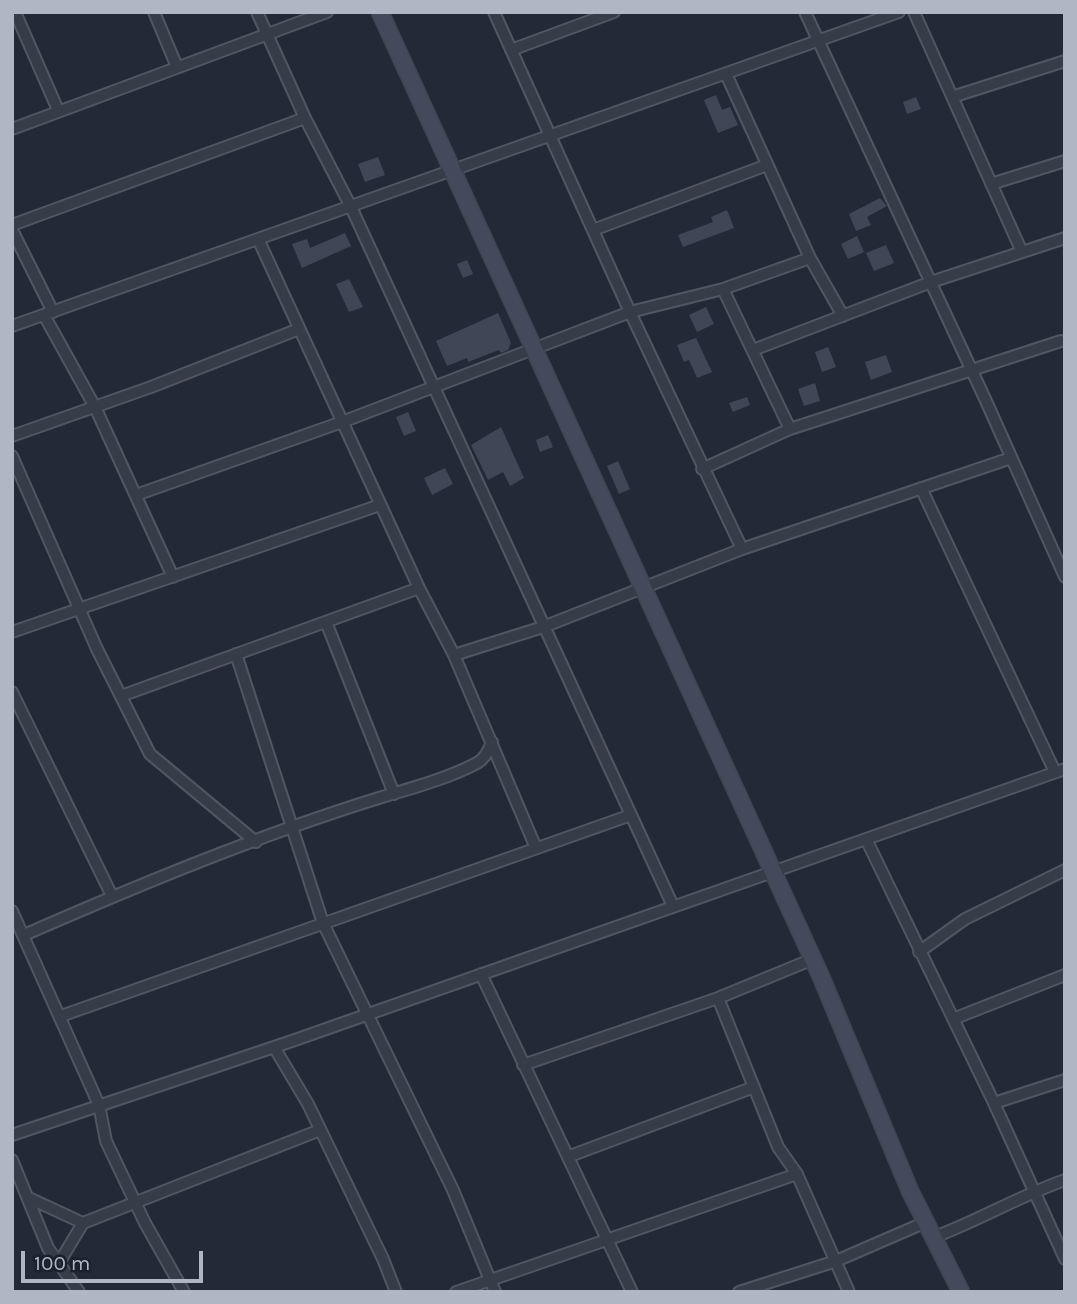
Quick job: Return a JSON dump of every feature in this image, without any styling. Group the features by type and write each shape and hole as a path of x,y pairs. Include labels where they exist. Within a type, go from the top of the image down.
{"street":[{"path":"15,12 58,110"},
{"path":"154,12 177,66"},
{"path":"257,12 305,118 351,207 673,906"},
{"path":"12,129 327,12"},
{"path":"380,12 813,960 932,1238 961,1292"},
{"path":"494,12 629,312 742,549"},
{"path":"511,50 614,12"},
{"path":"805,12 1065,578"},
{"path":"12,327 899,12"},
{"path":"914,12 1022,252"},
{"path":"952,97 1065,61"},
{"path":"726,74 810,258 843,316"},
{"path":"12,225 305,118"},
{"path":"991,184 1065,161"},
{"path":"593,230 767,165"},
{"path":"12,230 48,314 95,407 173,577"},
{"path":"753,350 931,282 1065,238"},
{"path":"259,241 380,505 454,656 536,848"},
{"path":"136,495 342,422 629,312 723,289 810,258"},
{"path":"723,289 790,429"},
{"path":"12,436 299,329"},
{"path":"702,469 790,429 971,370 1063,344"},
{"path":"12,456 79,608 155,761 256,842"},
{"path":"454,656 543,627 742,549 1011,458"},
{"path":"12,1135 274,1047 1060,771 921,488"},
{"path":"12,632 380,505"},
{"path":"121,696 419,588"},
{"path":"326,622 394,793"},
{"path":"236,654 323,923 453,1190 495,1292"},
{"path":"12,692 113,896"},
{"path":"24,935 113,896 256,842 290,825 394,793 480,762 492,742"},
{"path":"61,1016 631,815"},
{"path":"866,839 995,1103 1065,1259"},
{"path":"919,952 965,919 1065,870"},
{"path":"12,911 99,1105 106,1141 136,1205 184,1292"},
{"path":"523,1065 718,998 813,960"},
{"path":"481,974 523,1065 570,1156 632,1292"},
{"path":"953,1019 1065,975"},
{"path":"718,998 778,1147 797,1174 849,1292"},
{"path":"274,1047 320,1130 383,1259 396,1292"},
{"path":"995,1103 1065,1080"},
{"path":"570,1156 754,1087"},
{"path":"59,1263 83,1223 136,1205 320,1130"},
{"path":"12,1160 40,1232 79,1292"},
{"path":"456,1292 797,1174"},
{"path":"932,1238 971,1224 1034,1190 1065,1180"},
{"path":"29,1198 83,1223"},
{"path":"739,1292 836,1261 926,1222"}],"building":[{"path":"716,95 722,110 730,107 738,125 718,133 704,100"},
{"path":"916,97 921,109 907,114 903,102"},
{"path":"378,157 385,175 365,182 358,164"},
{"path":"880,198 887,206 867,217 871,225 856,231 849,214"},
{"path":"727,210 734,228 683,247 678,235 713,222 711,217"},
{"path":"345,233 351,246 302,268 292,244 307,239 310,248"},
{"path":"857,236 864,252 848,259 841,244"},
{"path":"886,245 894,263 874,271 866,253"},
{"path":"467,260 473,274 463,278 457,264"},
{"path":"349,279 363,307 349,312 336,284"},
{"path":"706,307 714,324 697,332 689,315"},
{"path":"498,313 511,343 508,350 501,353 499,350 468,362 467,358 447,366 436,341"},
{"path":"696,338 712,372 697,378 689,360 684,362 677,345"},
{"path":"828,347 836,367 822,372 815,352"},
{"path":"886,355 892,372 871,380 865,362"},
{"path":"815,383 820,401 804,406 798,389"},
{"path":"747,397 750,405 733,412 729,403"},
{"path":"408,412 416,431 404,436 396,417"},
{"path":"501,427 524,478 510,486 503,472 488,480 471,445"},
{"path":"548,435 553,447 540,452 536,440"},
{"path":"618,461 630,489 619,494 607,466"},
{"path":"445,468 453,484 432,495 424,478"}]}
